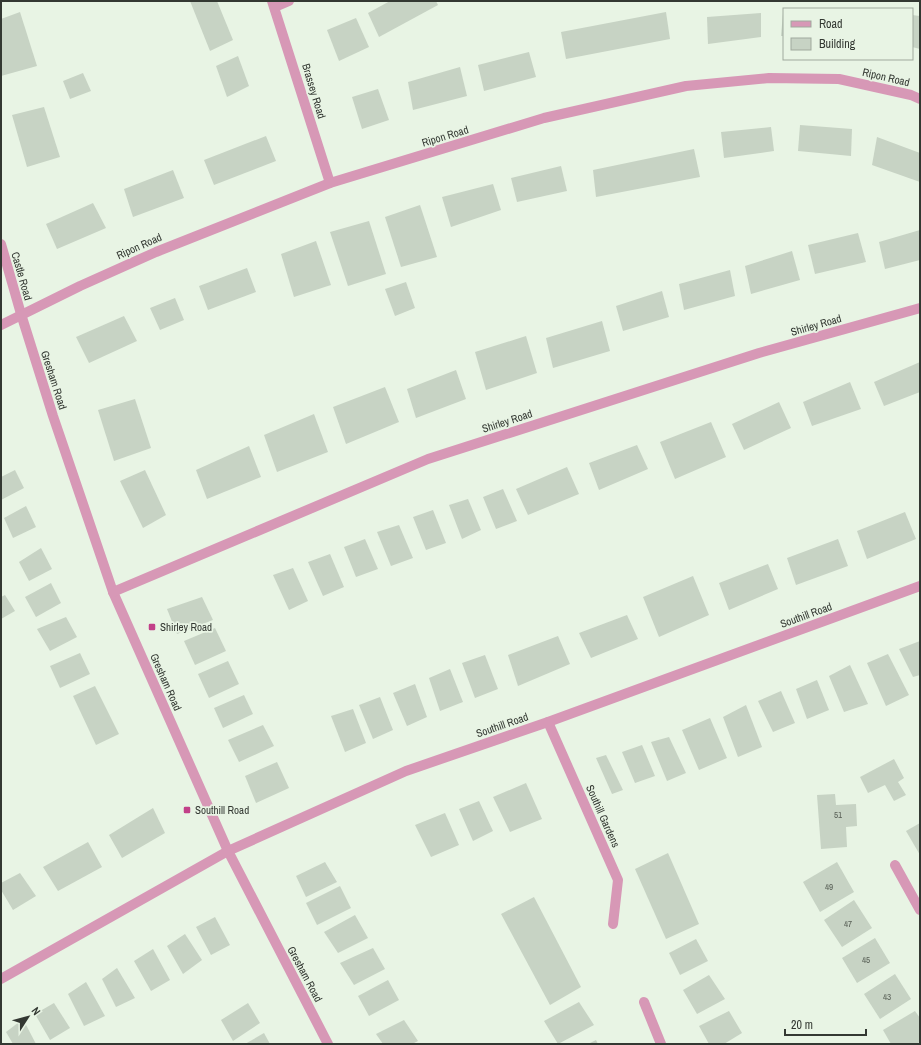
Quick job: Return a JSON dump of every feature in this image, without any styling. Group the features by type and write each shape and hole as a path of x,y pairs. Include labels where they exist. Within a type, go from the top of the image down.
{"street":[{"name":"Brassey Road","path":"289,1 273,4 330,183"},
{"name":"Ripon Road","path":"1,325 21,314 156,252 330,183 544,118 686,86 769,78 839,79 911,95 920,99"},
{"name":"Castle Road","path":"1,244 21,314"},
{"name":"Shirley Road","path":"113,592 428,459 759,353 920,308"},
{"name":"Gresham Road","path":"21,314 53,416 113,592 228,852 328,1044"},
{"name":"Southill Road","path":"1,979 228,852 406,771 548,722 920,586"},
{"name":"Southill Gardens","path":"548,722 618,880 613,924"},
{"path":"895,865 920,910"},
{"path":"644,1002 661,1044"}],"building":[{"path":"190,1 217,1 233,40 210,51"},
{"path":"390,1 436,1 438,5 379,37 368,13"},
{"path":"20,12 37,66 1,76 1,19"},
{"path":"666,12 670,39 566,59 561,32"},
{"path":"761,13 761,37 708,44 707,17"},
{"path":"783,13 783,36 781,36"},
{"path":"913,15 920,16 920,49 913,47"},
{"path":"356,18 369,47 339,61 327,30"},
{"path":"529,52 536,77 484,91 478,65"},
{"path":"238,56 249,86 227,97 216,66"},
{"path":"460,67 467,96 413,110 408,82"},
{"path":"83,73 91,91 70,99 63,81"},
{"path":"378,89 389,120 362,129 352,97"},
{"path":"44,107 60,157 27,167 12,115"},
{"path":"800,125 852,129 851,156 798,151"},
{"path":"771,127 774,151 724,158 721,132"},
{"path":"266,136 276,161 214,185 204,160"},
{"path":"877,137 920,153 920,182 872,165"},
{"path":"694,149 700,177 596,197 593,170"},
{"path":"561,166 567,191 517,202 511,178"},
{"path":"173,170 184,198 133,217 124,189"},
{"path":"493,184 501,210 451,227 442,197"},
{"path":"93,203 106,228 57,249 46,224"},
{"path":"420,205 437,257 401,267 385,217"},
{"path":"369,221 386,274 348,286 330,232"},
{"path":"920,230 920,260 885,269 879,242"},
{"path":"858,233 866,262 815,274 808,245"},
{"path":"316,241 331,285 294,297 281,254"},
{"path":"792,251 800,280 751,294 745,266"},
{"path":"247,268 256,292 208,310 199,286"},
{"path":"730,270 735,296 684,310 679,284"},
{"path":"406,282 415,308 395,316 385,289"},
{"path":"662,291 669,317 623,331 616,306"},
{"path":"175,298 184,320 160,330 150,308"},
{"path":"124,316 137,341 89,363 76,337"},
{"path":"602,321 610,351 553,368 546,338"},
{"path":"526,336 537,373 486,390 475,352"},
{"path":"920,362 920,392 884,406 874,382"},
{"path":"456,370 466,399 416,418 407,389"},
{"path":"850,382 861,409 812,426 803,402"},
{"path":"385,387 399,422 346,444 333,407"},
{"path":"135,399 151,448 114,461 98,410"},
{"path":"779,402 791,428 744,450 732,424"},
{"path":"314,414 328,452 277,472 264,435"},
{"path":"711,422 726,457 675,479 660,442"},
{"path":"637,445 648,469 599,490 589,463"},
{"path":"249,446 261,477 207,499 196,470"},
{"path":"567,467 579,494 528,515 516,489"},
{"path":"15,470 24,488 1,500 1,477"},
{"path":"145,470 166,515 143,528 120,481"},
{"path":"503,489 517,521 496,529 483,497"},
{"path":"468,499 481,530 462,539 449,505"},
{"path":"26,506 36,527 13,538 4,518"},
{"path":"433,510 446,543 426,550 413,517"},
{"path":"905,512 916,539 867,559 857,531"},
{"path":"399,525 413,558 391,566 377,532"},
{"path":"365,539 378,569 356,577 344,547"},
{"path":"838,539 848,566 796,585 787,558"},
{"path":"41,548 52,569 29,581 19,562"},
{"path":"330,554 344,587 323,596 308,562"},
{"path":"768,564 778,589 729,610 719,583"},
{"path":"293,568 308,601 289,610 273,575"},
{"path":"693,576 709,615 659,637 643,597"},
{"path":"51,583 61,603 36,617 25,597"},
{"path":"5,595 15,611 1,619 1,597"},
{"path":"202,597 213,620 177,634 167,609"},
{"path":"627,615 638,639 591,658 579,633"},
{"path":"66,617 77,637 50,651 37,629"},
{"path":"215,628 226,651 195,665 184,641"},
{"path":"558,636 570,664 518,686 508,655"},
{"path":"920,641 920,675 913,677 899,649"},
{"path":"80,653 90,674 60,688 50,666"},
{"path":"888,654 909,695 886,706 867,663"},
{"path":"485,655 498,689 475,698 462,663"},
{"path":"228,661 239,684 209,698 198,674"},
{"path":"850,665 868,704 844,712 829,676"},
{"path":"450,669 463,702 440,711 429,678"},
{"path":"817,680 829,710 807,719 796,689"},
{"path":"415,684 427,717 407,726 393,693"},
{"path":"95,686 119,734 96,745 73,696"},
{"path":"781,691 795,723 773,732 758,701"},
{"path":"244,695 253,714 223,728 214,708"},
{"path":"380,697 393,730 373,739 359,705"},
{"path":"746,705 762,747 738,757 723,717"},
{"path":"353,709 366,743 345,752 331,716"},
{"path":"710,718 727,758 699,770 682,730"},
{"path":"263,725 274,746 239,762 228,740"},
{"path":"669,737 686,773 667,781 651,742"},
{"path":"642,745 655,776 635,783 622,752"},
{"path":"606,755 623,790 612,794 596,758"},
{"path":"894,759 904,778 898,782 906,795 894,801 885,785 868,793 860,777"},
{"path":"277,762 289,788 256,803 245,776"},
{"path":"526,783 542,819 510,832 493,797"},
{"path":"835,794 836,805 856,804 857,826 846,827 847,847 821,849 817,795"},
{"path":"479,801 493,831 473,841 459,809"},
{"path":"153,808 165,833 122,858 109,835"},
{"path":"445,813 459,845 431,857 415,825"},
{"path":"920,823 920,855 906,831"},
{"path":"88,842 102,867 58,891 43,867"},
{"path":"668,853 699,924 666,939 635,869"},
{"path":"325,862 337,882 306,897 296,876"},
{"path":"837,862 854,892 820,912 803,882"},
{"path":"20,873 36,896 13,910 1,890 1,883"},
{"path":"340,886 351,908 317,925 306,903"},
{"path":"534,897 581,987 550,1005 501,914"},
{"path":"854,900 872,928 842,947 824,920"},
{"path":"355,915 368,938 338,953 324,932"},
{"path":"215,917 230,945 211,955 196,927"},
{"path":"185,934 202,960 183,974 167,946"},
{"path":"875,938 890,963 857,983 842,958"},
{"path":"696,939 708,961 680,975 669,953"},
{"path":"373,948 385,969 354,985 340,963"},
{"path":"153,949 170,980 151,991 134,961"},
{"path":"117,968 135,998 116,1007 102,979"},
{"path":"895,974 911,999 880,1019 864,994"},
{"path":"709,975 725,999 697,1014 683,990"},
{"path":"388,980 399,1000 369,1016 358,996"},
{"path":"86,982 105,1016 84,1026 68,994"},
{"path":"579,1002 594,1025 558,1044 544,1021"},
{"path":"54,1003 70,1028 50,1040 35,1014"},
{"path":"248,1003 260,1023 233,1041 221,1020"},
{"path":"729,1011 742,1033 724,1044 709,1044 699,1026"},
{"path":"915,1011 920,1018 920,1042 916,1044 891,1044 883,1030"},
{"path":"23,1019 36,1044 13,1044 6,1032"},
{"path":"404,1020 418,1041 412,1044 383,1044 376,1034"},
{"path":"264,1033 270,1044 245,1044"},
{"path":"596,1040 598,1044 588,1044"}],"place":[{"name":"Shirley Road","path":"152,627"},
{"name":"Southill Road","path":"187,810"}]}
